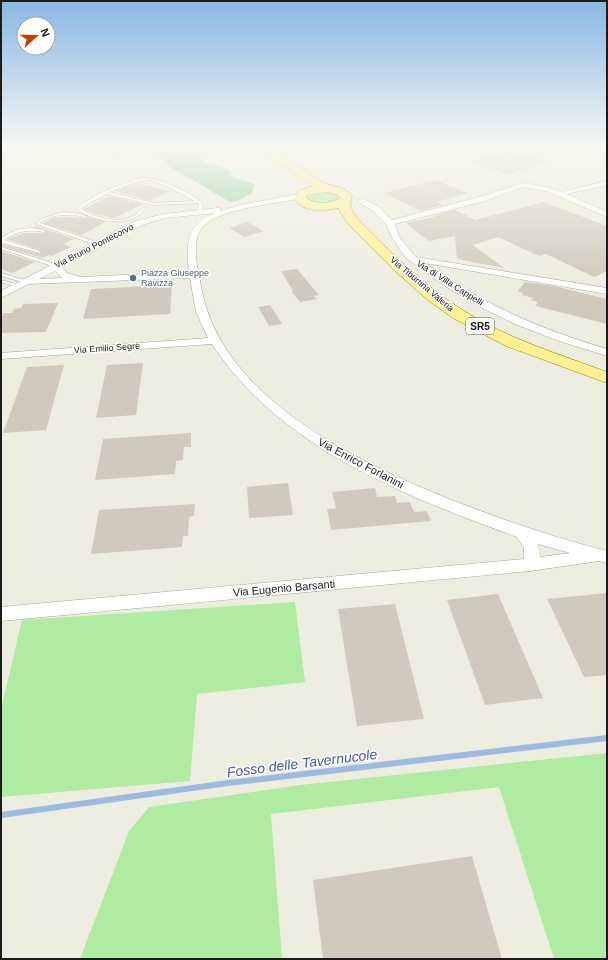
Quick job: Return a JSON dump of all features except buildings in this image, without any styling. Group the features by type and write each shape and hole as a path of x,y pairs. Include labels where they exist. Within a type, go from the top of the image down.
{"main road":[{"path":"309,193 303,194 302,201 311,205 325,206 336,205 345,199 341,193"},
{"name":"Via Tiburtina Valeria","path":"345,199 344,208 347,214 373,241 436,298 466,319 526,347 607,378"},
{"name":"Via Tiburtina Valeria","path":"325,206 352,228 373,241"}],"street":[{"path":"390,223 482,199 499,193"},
{"path":"556,193 607,215"},
{"path":"559,194 565,193"},
{"name":"Via Bruno Pontecorvo","path":"240,208 303,194"},
{"path":"345,199 361,201 376,209 390,223 396,238 411,258"},
{"name":"Via Bruno Pontecorvo","path":"1,295 129,228 153,218 288,203 311,205"},
{"name":"Via Enrico Forlanini","path":"240,208 212,216 204,220 198,226 192,253 194,274 200,311 214,341 227,359 258,393 288,418 324,444 367,468 418,492 522,532 604,556"},
{"name":"Via di Villa Cappelli","path":"411,258 607,291"},
{"name":"Via di Villa Cappelli","path":"411,258 448,284 502,314 542,331 607,353"},
{"path":"57,266 58,270 62,274 70,278 81,280"},
{"path":"23,283 194,274"},
{"name":"Via Emilio Segrè","path":"1,356 214,341"},
{"path":"522,532 532,549 532,560 530,565"},
{"name":"Via Eugenio Barsanti","path":"1,614 530,565 604,556"}],"lane":[{"path":"144,208 143,211 128,219 119,221 79,209 81,206 108,193 153,204 200,202"},
{"path":"181,193 200,202"},
{"path":"200,202 200,212"},
{"path":"96,245 40,226 38,223 56,214 67,212 129,228"},
{"path":"38,252 4,242 2,240 17,232 35,229 96,245"},
{"path":"1,248 57,266"},
{"path":"1,274 23,283"},
{"path":"1,282 23,283"}],"green space":[{"path":"214,193 252,193 237,201 230,202"},
{"path":"336,193 340,199 327,203 318,203 310,201 306,198 308,194"},
{"path":"295,602 305,682 197,694 190,781 1,797 1,709 22,620"},
{"path":"607,753 607,959 554,959 499,787 271,814 282,959 80,959 129,831 149,807 300,785"}],"waterway":[{"name":"Fosso delle Tavernucole","path":"1,815 228,783 607,738"}],"place":[{"name":"Piazza Giuseppe Ravizza","path":"133,278"}]}
